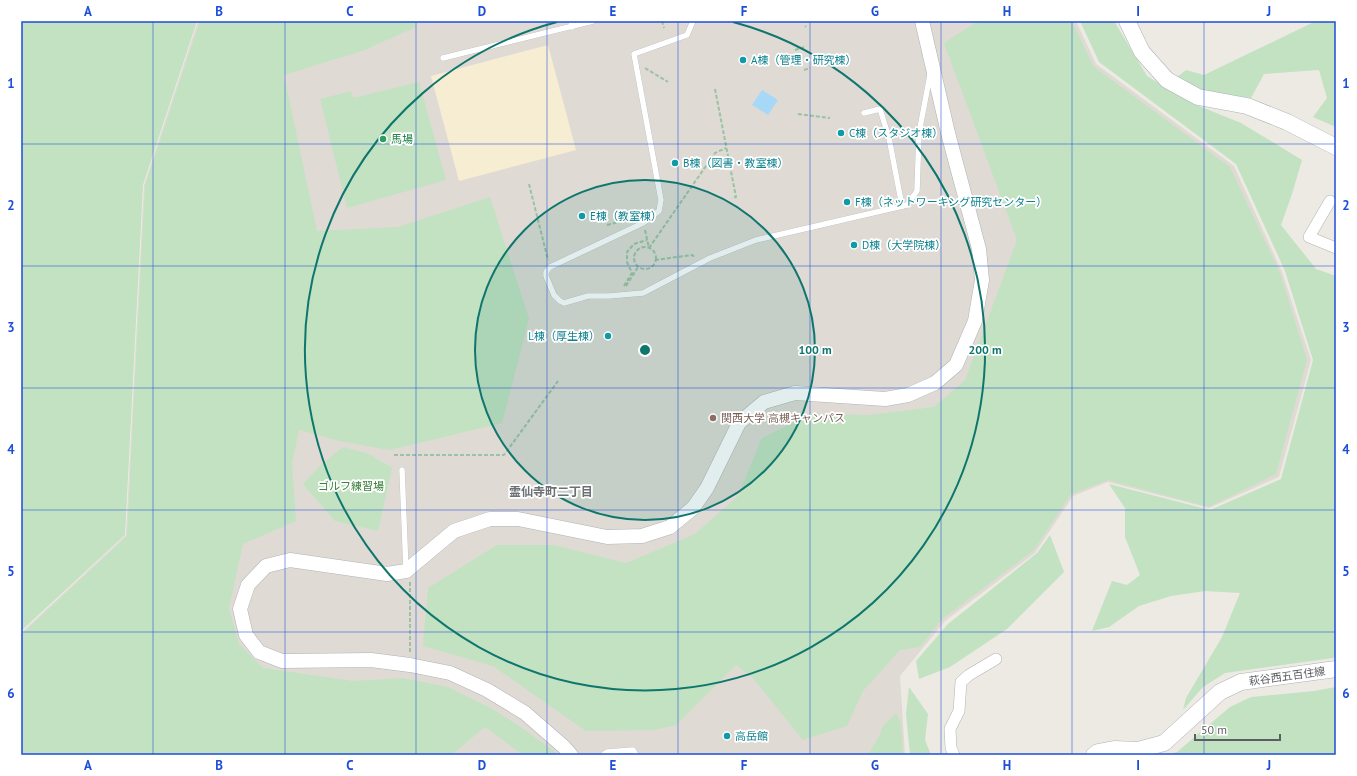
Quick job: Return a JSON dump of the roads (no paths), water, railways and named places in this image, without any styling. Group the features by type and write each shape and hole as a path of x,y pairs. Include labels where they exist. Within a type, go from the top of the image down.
{"main road":[{"path":"1127,21 1142,52 1166,80 1198,97 1246,106 1287,122 1336,147"},
{"name":"萩谷西五百住線","path":"1094,755 1098,752 1114,749 1138,750 1164,742 1220,692 1241,682 1336,669"}],"street":[{"path":"571,755 564,746 525,713 487,690 450,673 410,665 371,660 282,661 258,652 246,635 240,609 248,585 266,566 290,560 387,574 408,575 454,531 490,519 518,519 607,537 642,536 670,528 693,508 707,488 739,423 764,402 795,394 885,399 908,395 935,383 956,365 975,321 982,280 979,249 948,133 922,21"},
{"path":"1330,201 1309,237 1336,248"},
{"path":"954,755 951,748 950,729 959,711 961,682 969,675 996,659"}],"lane":[{"path":"443,58 572,24 593,21"},
{"path":"693,21 686,35 634,54 661,200 659,211 643,223 550,267 546,272 546,276 554,295 564,303 588,296 617,296 643,293 703,261 756,240 907,205 917,191 919,133 932,64"},
{"path":"864,113 880,109 888,138 902,206"},
{"path":"402,470 408,575"},
{"path":"604,755 607,752 633,750 636,755"}],"water":[{"path":"762,90 778,100 768,115 752,105"}],"place":[{"name":"A棟（管理・研究棟）","path":"743,60"},
{"name":"C棟（スタジオ棟）","path":"841,133"},
{"name":"馬場","path":"383,139"},
{"name":"B棟（図書・教室棟）","path":"675,163"},
{"name":"F棟（ネットワーキング研究センター）","path":"847,202"},
{"name":"E棟（教室棟）","path":"582,216"},
{"name":"D棟（大学院棟）","path":"854,245"},
{"name":"L棟（厚生棟）","path":"608,336"},
{"name":"関西大学 高槻キャンパス","path":"713,418"},
{"name":"高岳館","path":"727,736"}],"district":[{"name":"霊仙寺町二丁目","path":"551,492"}],"park label":[{"name":"ゴルフ練習場","path":"351,486"}]}
